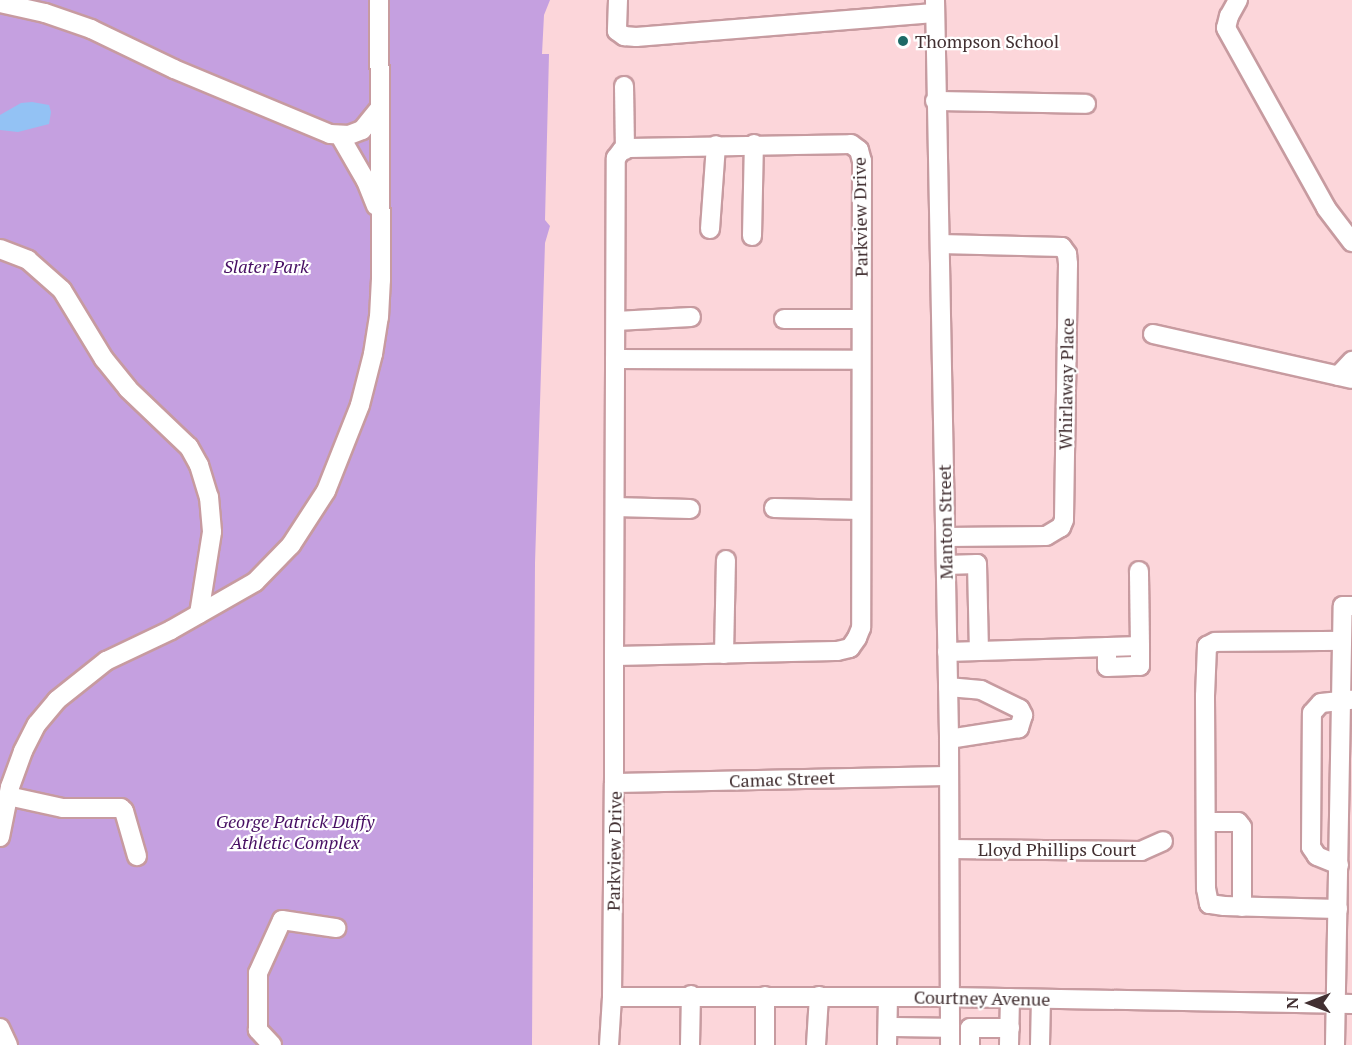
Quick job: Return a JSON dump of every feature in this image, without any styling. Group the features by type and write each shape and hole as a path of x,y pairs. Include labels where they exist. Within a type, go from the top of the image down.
{"street":[{"path":"0,837 8,796 22,751 36,724 57,700 106,661 199,615 255,582 303,529 333,475 360,405 373,354 381,280 379,0"},
{"path":"618,0 617,31 624,36 636,37 934,6"},
{"path":"1238,0 1229,16 1226,28 1326,208 1352,242"},
{"path":"0,3 45,13 91,29 174,69 320,131 340,136 362,130 380,108"},
{"name":"Manton Street","path":"934,6 946,537 950,1036"},
{"path":"624,86 625,150"},
{"path":"935,101 1086,104"},
{"path":"340,136 366,181 379,211"},
{"path":"752,236 754,144"},
{"name":"Parkview Drive","path":"609,1045 612,997 614,783 614,656 615,507 615,359 616,321 616,158 625,150 716,145 850,144 859,150 862,161 861,628 850,648 837,651 614,656"},
{"path":"711,229 716,145"},
{"name":"Whirlaway Place","path":"939,244 1062,247 1067,254 1068,264 1064,520 1061,527 1046,536 946,537"},
{"path":"0,249 28,261 62,290 104,359 128,389 189,447 199,465 209,497 212,532 199,615"},
{"path":"616,321 691,316"},
{"path":"784,319 861,319"},
{"path":"1153,334 1345,377 1352,361"},
{"path":"615,359 861,360"},
{"path":"615,507 690,510"},
{"path":"774,508 861,510"},
{"path":"724,654 726,560"},
{"path":"946,565 977,564 978,651"},
{"path":"947,652 1140,646 1139,571"},
{"path":"1335,1045 1344,1004 1343,913 1339,865 1346,842 1347,700 1341,641 1343,606 1352,606"},
{"path":"1341,641 1215,642 1207,646 1206,889 1209,904 1343,913"},
{"path":"948,687 981,690 1020,709 1023,715 1019,728 1010,731 949,739"},
{"path":"1339,865 1317,856 1311,847 1312,713 1321,703 1347,700"},
{"name":"Camac Street","path":"614,783 949,776"},
{"path":"8,796 63,808 121,808 124,810 137,856"},
{"path":"1206,822 1238,822 1242,827 1242,907"},
{"name":"Lloyd Phillips Court","path":"950,849 1141,851 1163,841"},
{"path":"272,1045 258,1030 258,973 282,920 336,928"},
{"path":"690,1045 691,995"},
{"name":"Courtney Avenue","path":"612,997 691,995 950,997 1344,1004"},
{"path":"765,996 765,1045"},
{"path":"816,1045 819,996"},
{"path":"888,997 888,1036 950,1036"},
{"path":"970,1045 970,1028 1009,1037 1010,998"},
{"path":"1040,1045 1041,999"},
{"path":"0,1028 8,1045"}],"green space":[{"name":"Slater Park","path":"0,0 550,0 544,15 542,54 549,54 545,220 550,226 545,243 535,563 532,1045 0,1045"}],"water":[{"path":"21,103 49,105 51,112 49,124 18,132 0,130 0,115"}],"place":[{"name":"Thompson School","path":"903,41"}],"park label":[{"name":"George Patrick Duffy Athletic Complex","path":"295,832"}]}
